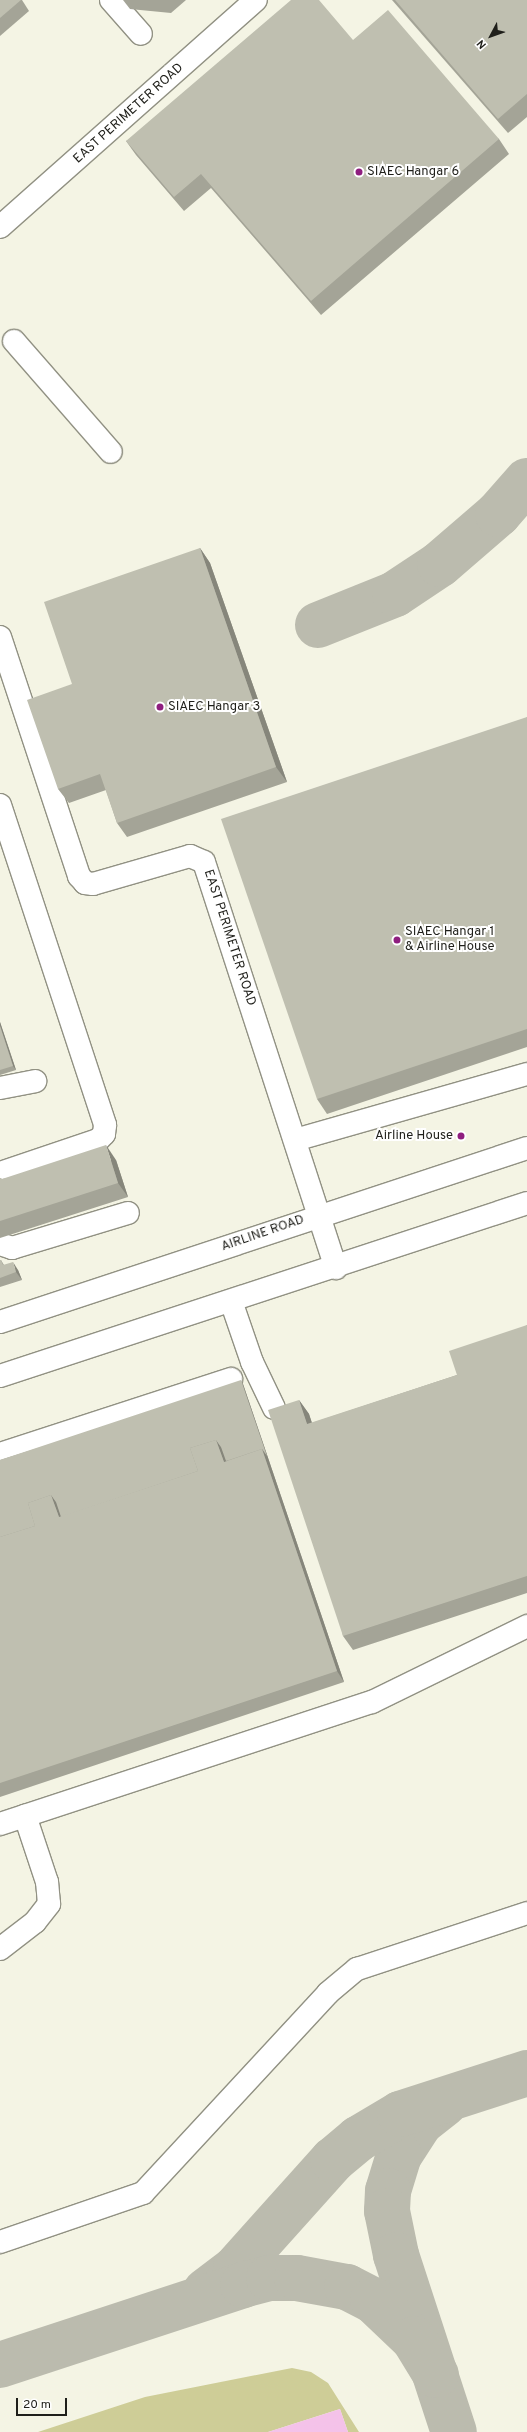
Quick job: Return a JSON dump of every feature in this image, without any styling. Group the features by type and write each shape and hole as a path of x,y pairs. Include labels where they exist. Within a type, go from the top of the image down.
{"lane":[{"path":"111,0 141,34"},
{"name":"EAST PERIMETER ROAD","path":"0,227 256,0"},
{"path":"14,341 111,452"},
{"name":"EAST PERIMETER ROAD","path":"0,636 79,876 85,883 94,884 190,856 204,862 336,1268"},
{"path":"0,805 105,1125 104,1134 98,1140 0,1173"},
{"path":"295,1140 527,1074"},
{"path":"0,1088 35,1081"},
{"name":"AIRLINE ROAD","path":"0,1322 320,1215 527,1148"},
{"path":"0,1376 336,1268 527,1202"},
{"path":"0,1244 12,1248 128,1213"},
{"path":"231,1301 252,1362 274,1408"},
{"path":"0,1454 231,1379"},
{"path":"0,1824 372,1702 527,1626"},
{"path":"0,1949 35,1922 49,1904 47,1882 25,1816"},
{"path":"0,2242 144,2193 328,1993 357,1969 527,1913"}],"shaded area":[{"path":"292,2368 311,2372 328,2383 359,2432 348,2432 340,2409 268,2432 38,2432 145,2397"},
{"path":"340,2409 348,2432 268,2432"}],"building":[{"path":"0,0 21,0 0,18"},
{"name":"SIAEC Hangar 6","path":"291,0 319,0 353,40 388,10 499,139 311,301 201,174 174,197 126,141"},
{"path":"395,0 527,0 527,94 498,119"},
{"name":"SIAEC Hangar 3","path":"200,548 276,767 117,823 100,774 58,789 27,700 72,684 44,602"},
{"name":"SIAEC Hangar 1 & Airline House","path":"527,717 527,1029 317,1099 221,819"},
{"path":"0,1026 13,1066 0,1070"},
{"path":"106,1145 118,1183 0,1221 0,1178 2,1179"},
{"path":"0,1260 3,1265 13,1262 16,1272 0,1278"},
{"path":"527,1325 527,1576 343,1636 268,1410 299,1400 307,1424 457,1375 449,1351"},
{"path":"241,1380 267,1456 262,1449 226,1461 221,1447 216,1440 190,1448 198,1471 61,1517 56,1502 51,1495 28,1503 35,1526 0,1537 0,1460"},
{"path":"216,1440 224,1462 262,1449 337,1671 0,1783 0,1537 35,1526 28,1503 51,1495 59,1517 198,1471 190,1448"}],"taxiway":[{"path":"318,625 395,594 440,564 498,514 527,481"},
{"path":"206,2291 236,2268 333,2160 358,2139 400,2114 527,2073"},
{"path":"444,2104 420,2123 399,2155 388,2191 387,2211 396,2255 454,2432"},
{"path":"0,2365 243,2285 269,2278 297,2278 347,2287 373,2300 414,2339 436,2375"}],"place":[{"name":"SIAEC Hangar 6","path":"359,172"},
{"name":"SIAEC Hangar 3","path":"160,707"},
{"name":"SIAEC Hangar 1 & Airline House","path":"397,940"},
{"name":"Airline House","path":"461,1136"}]}
